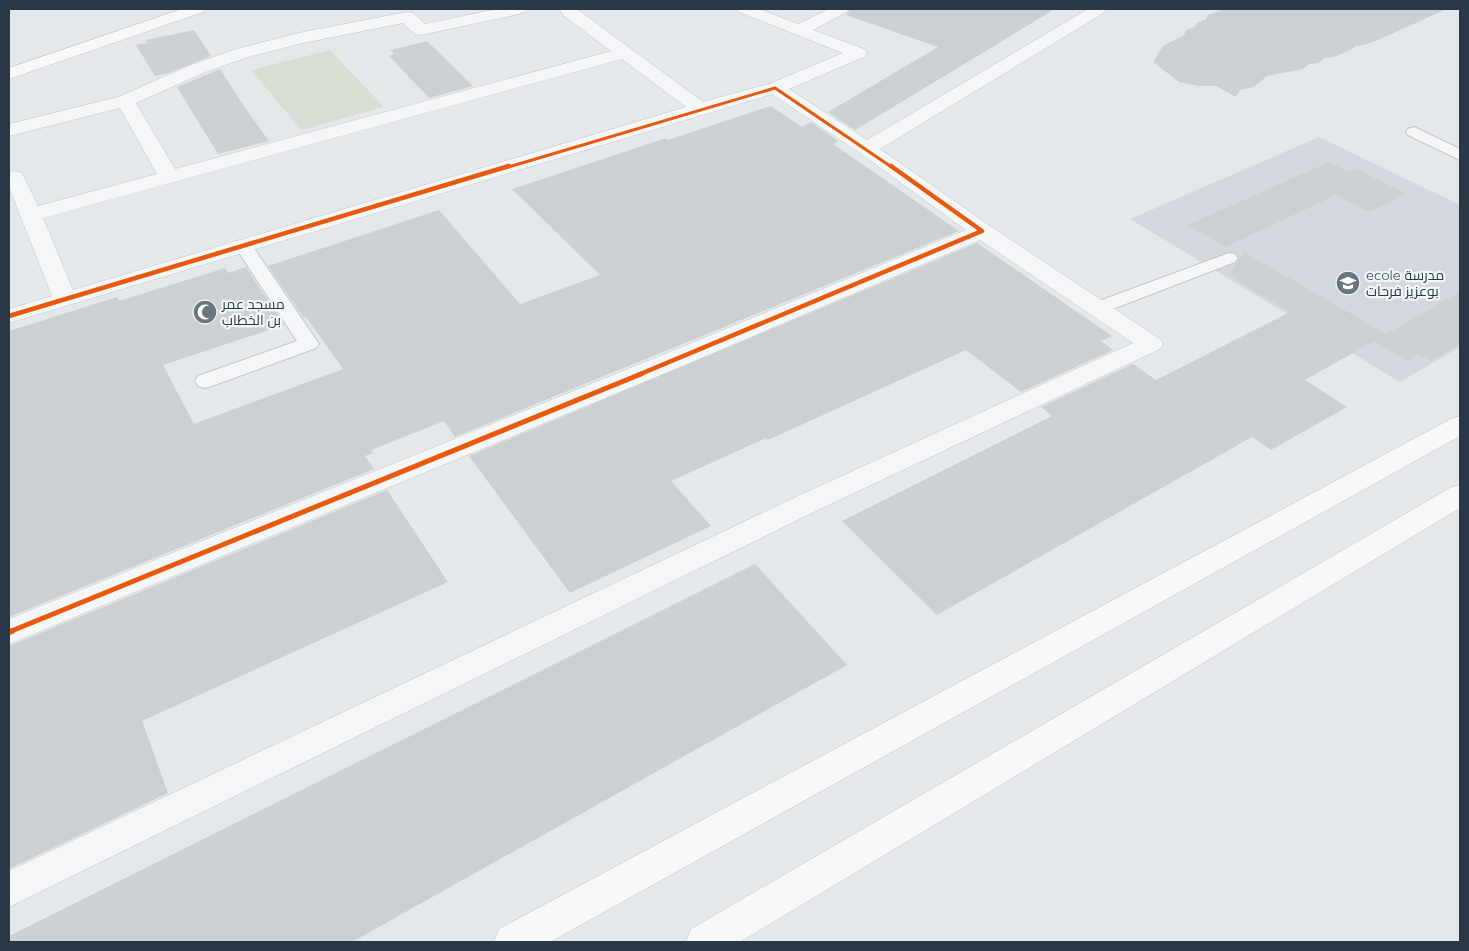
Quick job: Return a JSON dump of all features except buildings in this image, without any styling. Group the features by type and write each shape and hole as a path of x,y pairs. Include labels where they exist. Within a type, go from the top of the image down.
{"main road":[{"path":"112,21 149,9"},
{"path":"9,74 197,9"},
{"path":"513,942 1460,425"},
{"path":"705,942 1460,495"}],"street":[{"path":"9,130 125,101 190,72 242,53 310,36 407,18 421,30 519,9"},
{"path":"9,316 700,108 775,88 858,53 745,9"},
{"path":"800,29 841,9"},
{"path":"867,149 1099,9"},
{"path":"570,10 623,54 700,108"},
{"path":"31,215 623,54"},
{"path":"9,890 808,503 1151,344 982,231 867,149 775,88"},
{"path":"125,101 169,177"},
{"path":"11,172 31,215 65,299"},
{"path":"9,632 664,364 982,231"}],"lane":[{"path":"1414,132 1460,155"},
{"path":"205,381 309,344 243,245"},
{"path":"1098,308 1229,258"}],"shaded area":[{"path":"330,50 384,107 301,130 251,70"},
{"name":"ecole مدرسة بوعزيز فرحات","path":"1319,137 1460,205 1460,347 1400,382 1130,219"}],"cycle path":[{"path":"9,316 775,88 867,149 982,231 664,364 9,632"}],"place":[{"name":"ecole مدرسة بوعزيز فرحات","path":"1348,283"},
{"name":"مسجد عمر بن الخطاب","path":"205,312"}]}
